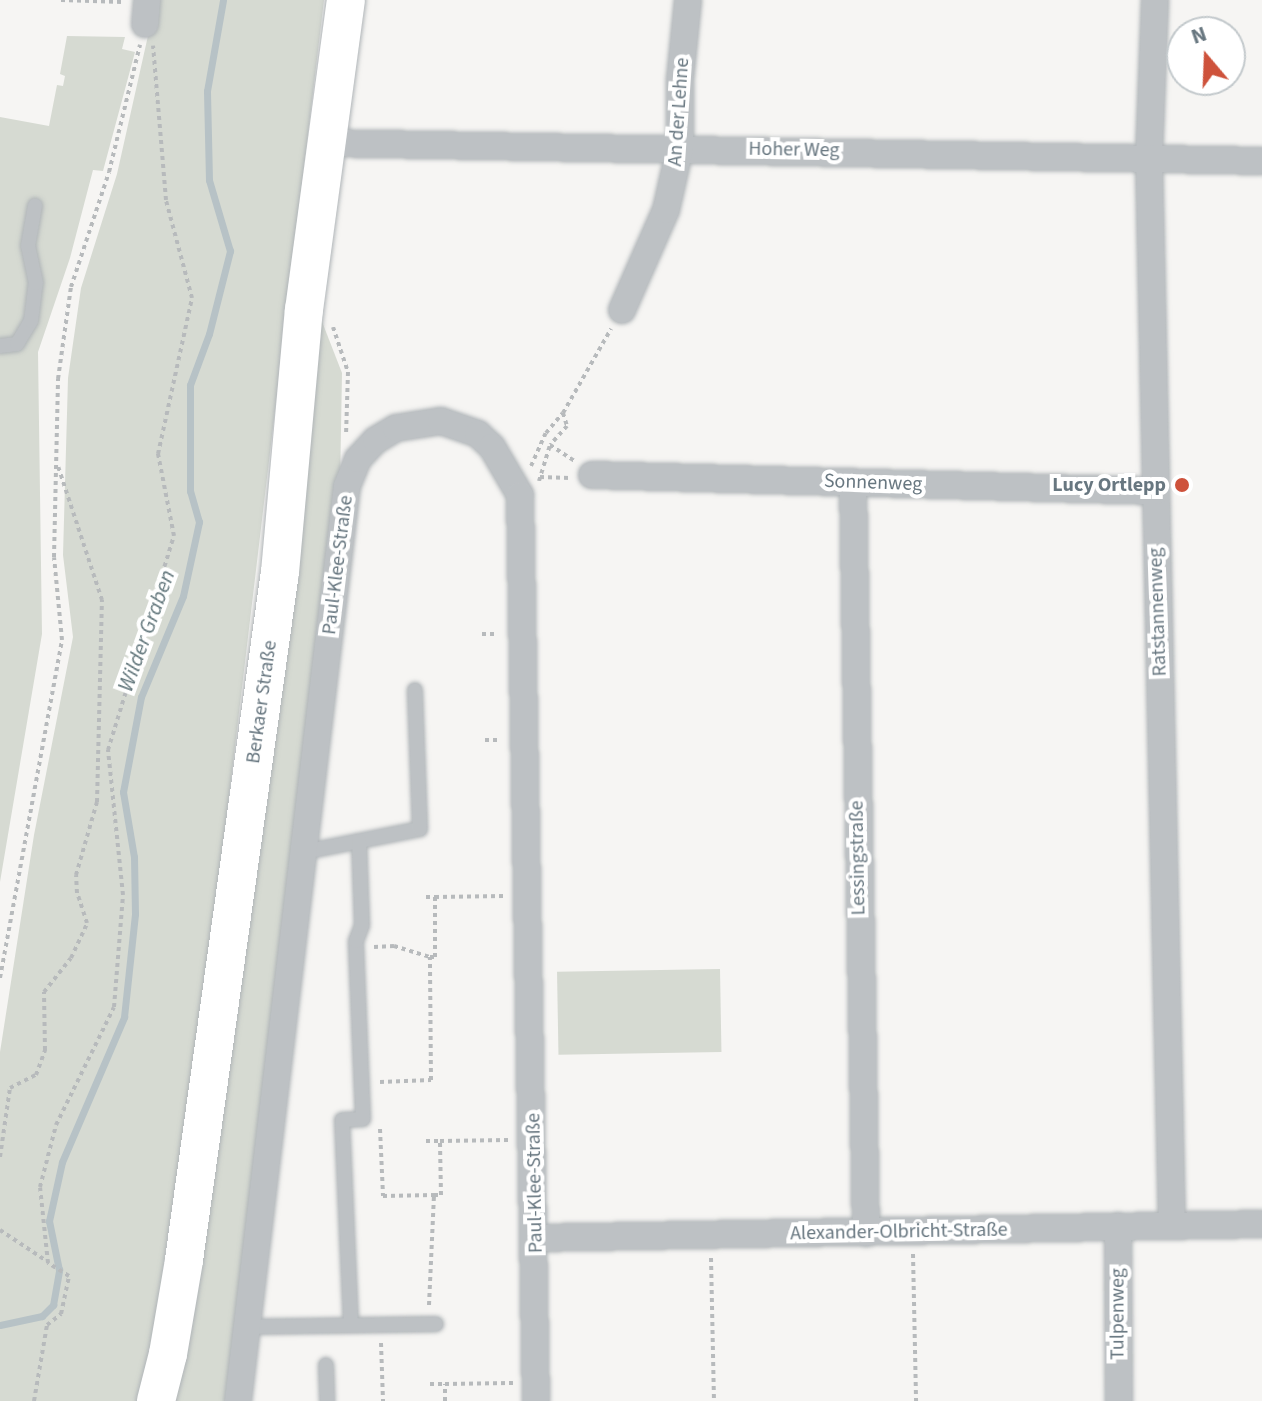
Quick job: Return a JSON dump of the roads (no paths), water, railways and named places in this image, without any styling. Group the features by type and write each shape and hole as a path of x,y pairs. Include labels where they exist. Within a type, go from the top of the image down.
{"main road":[{"name":"Berkaer Straße","path":"156,1401 168,1354 184,1260 280,572 304,310 346,0"}],"street":[{"name":"An der Lehne","path":"622,310 666,210 680,148 680,80 688,0"},
{"name":"Ratstannenweg","path":"1155,0 1149,158 1172,1225"},
{"name":"Hoher Weg","path":"326,143 1262,161"},
{"name":"Paul-Klee-Straße","path":"238,1401 347,486 358,459 376,440 396,428 441,421 478,434 530,486 529,895 536,1392"},
{"name":"Sonnenweg","path":"592,475 1155,491"},
{"name":"Lessingstraße","path":"853,482 866,1233"},
{"name":"Alexander-Olbricht-Straße","path":"536,1238 1262,1224"},
{"name":"Tulpenweg","path":"1118,1226 1119,1401"}],"lane":[{"path":"0,346 17,344 31,321 36,283 28,246 35,206"},
{"path":"304,852 420,829 415,690"},
{"path":"351,1325 342,1120 363,1119 356,949 362,925 359,841"},
{"path":"247,1327 432,1324"},
{"path":"326,1365 327,1401"}],"waterway":[{"name":"Wilder Graben","path":"0,1325 42,1316 53,1305 59,1270 49,1221 62,1162 124,1017 135,914 134,857 123,792 141,697 183,596 199,522 190,491 190,385 209,334 230,251 209,180 207,91 223,0"}],"place":[{"name":"Lucy Ortlepp","path":"1182,485"}]}
